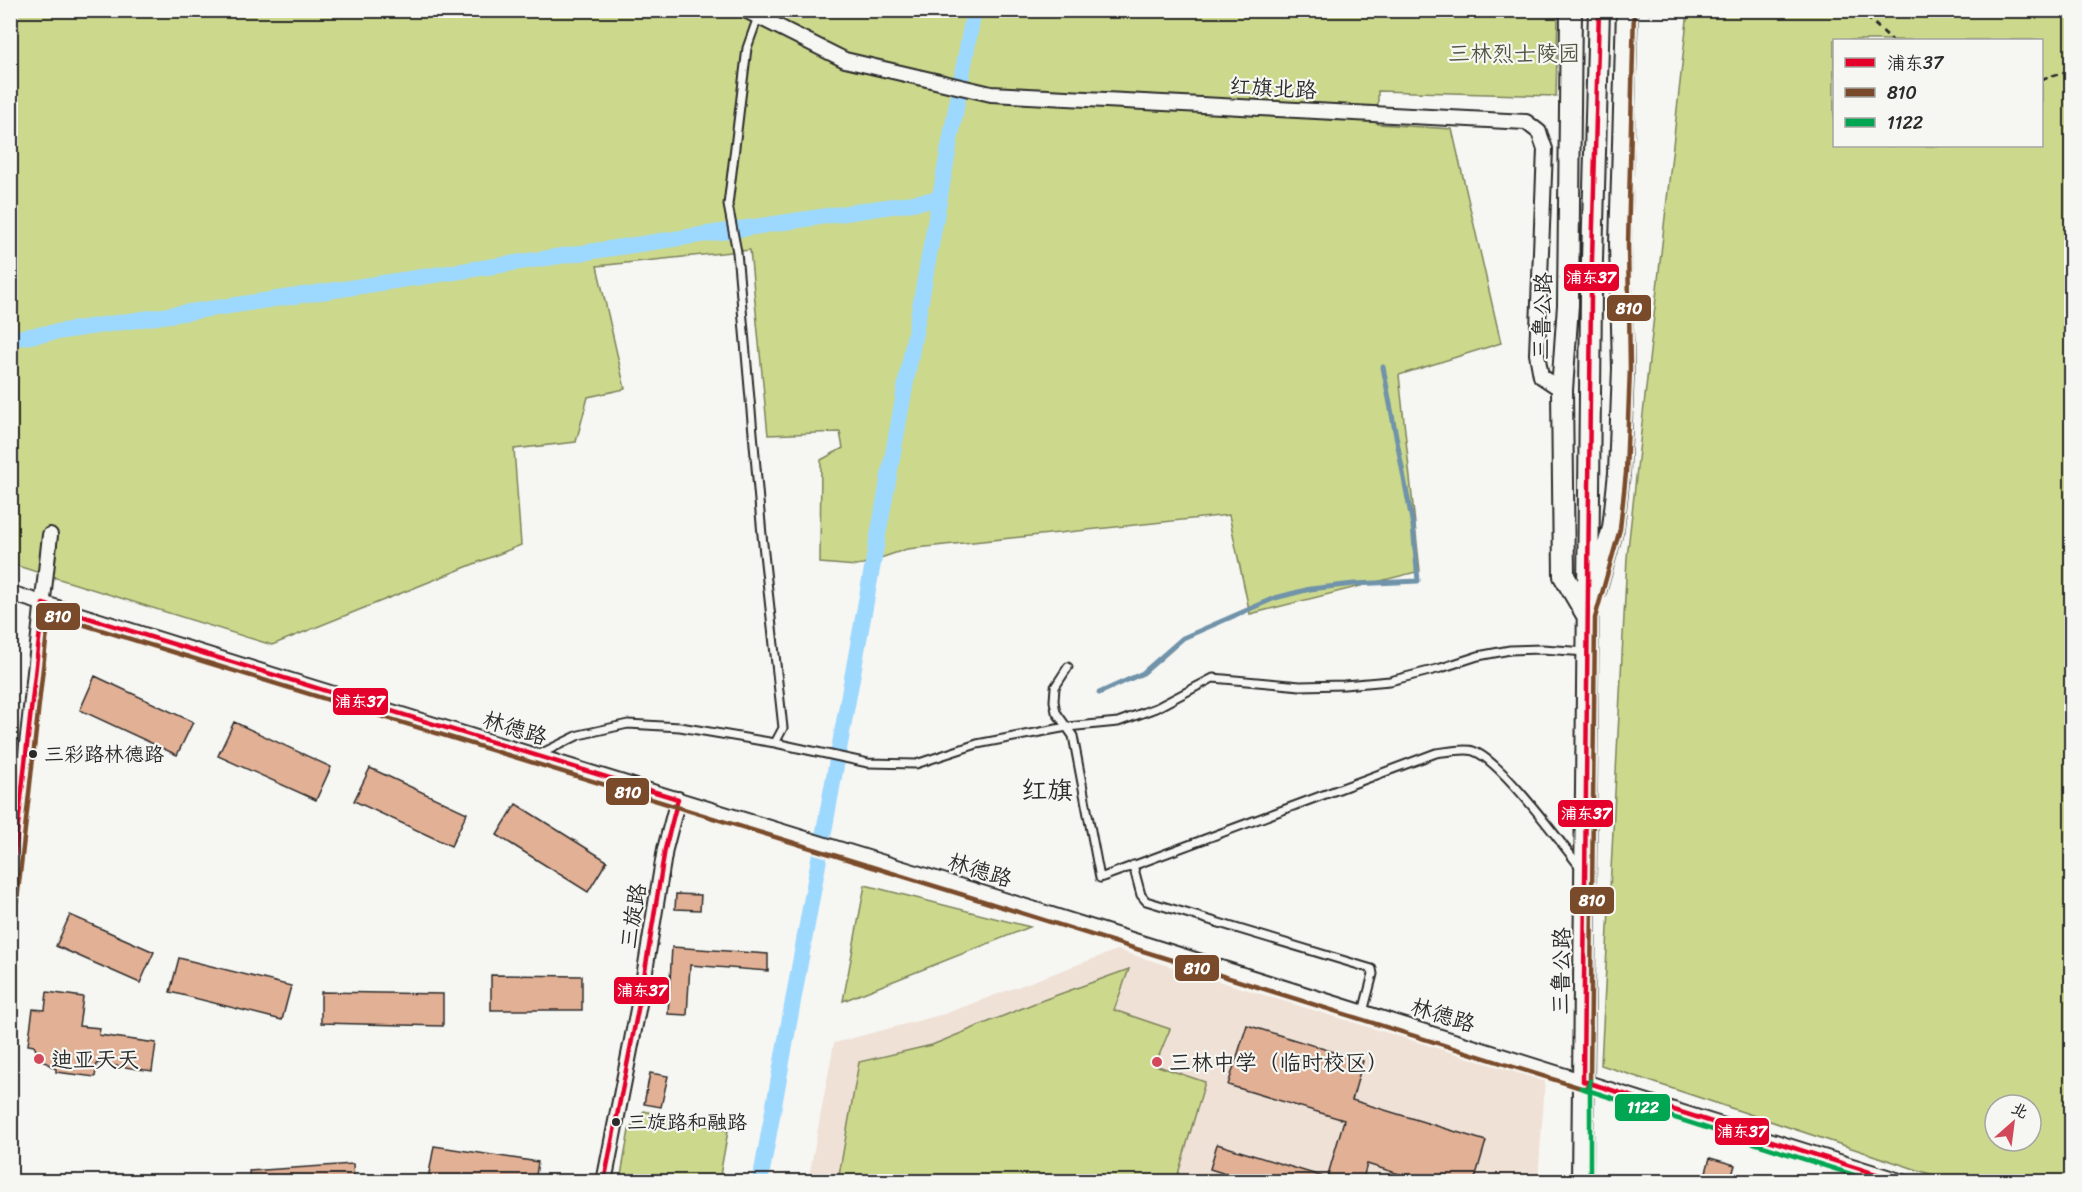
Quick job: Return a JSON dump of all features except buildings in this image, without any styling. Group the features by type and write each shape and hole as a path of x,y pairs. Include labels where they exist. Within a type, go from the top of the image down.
{"main road":[{"name":"三鲁公路","path":"1571,10 1568,305 1562,390 1564,576 1588,617"},
{"name":"三鲁公路","path":"1582,1182 1592,226 1599,10"},
{"name":"三鲁公路","path":"1588,617 1613,528 1619,473 1623,369 1620,244 1627,10"}],"street":[{"name":"红旗北路","path":"745,10 845,60 991,94 1526,122 1539,132 1545,149 1537,354 1541,376 1562,390"},
{"path":"10,900 50,534"},
{"name":"林德路","path":"10,593 1144,943 1902,1182"},
{"name":"三旋路","path":"604,1182 642,989 665,849 678,800"}],"lane":[{"path":"758,17 747,48 728,205 737,252 762,535 783,728 776,743"},
{"path":"536,756 579,735 628,724 680,727 776,743 868,763 916,764 977,744 1068,727 1118,722 1156,708 1213,678 1300,686 1344,685 1390,681 1478,656 1510,650 1542,649 1588,652"},
{"path":"1068,667 1055,687 1054,701 1056,712 1073,736 1100,878 1436,753 1473,750 1511,782 1586,875"},
{"path":"1133,865 1141,896 1146,901 1372,969 1373,975 1363,1012"}],"path":[{"path":"1645,10 1645,14 1762,10"},
{"path":"1859,10 1891,39"},
{"path":"2043,79 2072,70"}],"shaded area":[{"name":"三林中学（临时校区）","path":"1117,950 1545,1081 1538,1181 808,1182 834,1043 944,1014"}],"green space":[{"name":"三林烈士陵园","path":"10,11 1558,11 1556,96 1378,91 1378,124 1452,129 1501,343 1399,375 1420,571 1250,614 1229,515 907,549 857,566 820,563 821,460 843,448 840,432 768,435 750,250 597,266 625,389 588,397 576,442 514,449 521,545 272,645 11,564"},
{"path":"1688,11 2071,11 2071,1181 1951,1181 1601,1065 1627,558"},
{"path":"865,885 1030,927 843,1001"},
{"path":"1129,969 1114,1010 1170,1029 1155,1065 1205,1082 1176,1181 838,1181 859,1062 932,1045 1035,1003"},
{"path":"644,1111 728,1131 719,1181 620,1181 629,1130"}],"waterway":[{"path":"760,1182 974,10"},
{"path":"10,339 939,199"},
{"path":"1099,693 1143,673 1183,638 1275,598 1310,589 1418,581 1413,526 1383,367"}],"transit line":[{"name":"浦东37","path":"1583,1081 1591,295 1599,10"},
{"name":"810","path":"17,901 49,614 1586,1088 1590,1081 1595,618 1620,529 1626,473 1630,368 1628,244 1634,10"},
{"name":"浦东37","path":"43,604 678,799"},
{"name":"浦东37","path":"10,896 43,604"},
{"name":"浦东37","path":"604,1182 642,989 665,849 678,799"},
{"name":"浦东37","path":"1583,1081 1901,1182"},
{"name":"1122","path":"1590,1081 1590,1182"},
{"name":"1122","path":"1581,1088 1876,1182"}],"place":[{"name":"三彩路林德路","path":"33,754"},
{"name":"迪亚天天","path":"39,1059"},
{"name":"三林中学（临时校区）","path":"1157,1062"},
{"name":"三旋路和融路","path":"616,1122"}],"district":[{"name":"红旗","path":"1047,790"}]}
